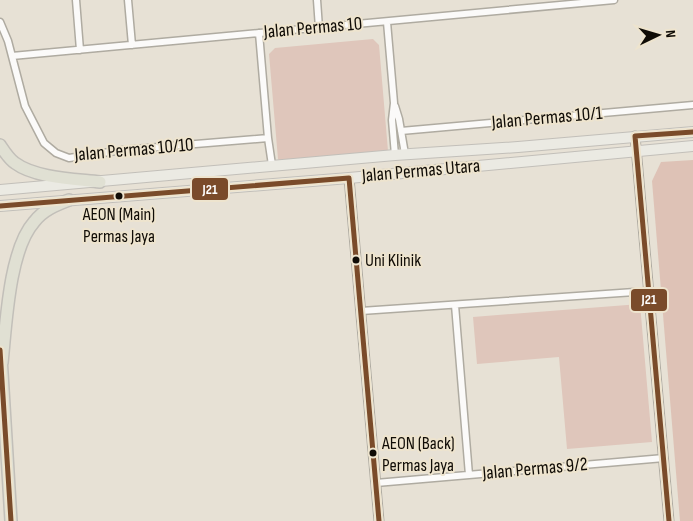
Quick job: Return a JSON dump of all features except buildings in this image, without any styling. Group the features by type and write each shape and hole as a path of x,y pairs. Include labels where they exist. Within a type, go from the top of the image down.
{"highway":[{"path":"0,145 15,163 30,171 45,175 100,182"},
{"path":"2,363 15,266 23,237 34,222 48,209 69,200"},
{"path":"0,350 11,521"}],"main road":[{"name":"Jalan Permas Utara","path":"0,190 400,154 518,147 693,132"},
{"name":"Jalan Permas Utara","path":"0,206 348,178 693,146"},
{"path":"518,147 524,153 521,162"}],"street":[{"path":"76,0 80,50"},
{"path":"128,0 132,45"},
{"path":"316,0 319,28"},
{"name":"Jalan Permas 10","path":"12,56 614,0"},
{"name":"Jalan Permas 10/10","path":"0,22 8,40 25,106 44,143 63,156 69,158 140,149 268,138"},
{"path":"387,22 394,103 392,120 400,154"},
{"path":"259,33 272,165"},
{"path":"394,103 400,120 400,154"},
{"name":"Jalan Permas 10/1","path":"401,131 693,105"},
{"path":"635,136 669,521"},
{"path":"348,178 379,521"},
{"path":"361,311 649,291"},
{"path":"455,305 469,475"},
{"name":"Jalan Permas 9/2","path":"376,483 664,458"}],"shaded area":[{"path":"373,39 379,45 388,151 384,154 281,162 278,159 269,54 275,48"},
{"path":"693,160 693,521 680,521 652,181 661,162"},
{"path":"640,304 652,442 567,449 559,357 477,364 473,317"}],"transit line":[{"name":"J21","path":"669,521 635,136 693,132"},
{"name":"J21","path":"0,206 349,178 379,521"},
{"name":"J21","path":"0,350 11,521"}],"place":[{"name":"AEON (Main) Permas Jaya","path":"119,196"},
{"name":"Uni Klinik","path":"356,260"},
{"name":"AEON (Back) Permas Jaya","path":"373,453"}]}
